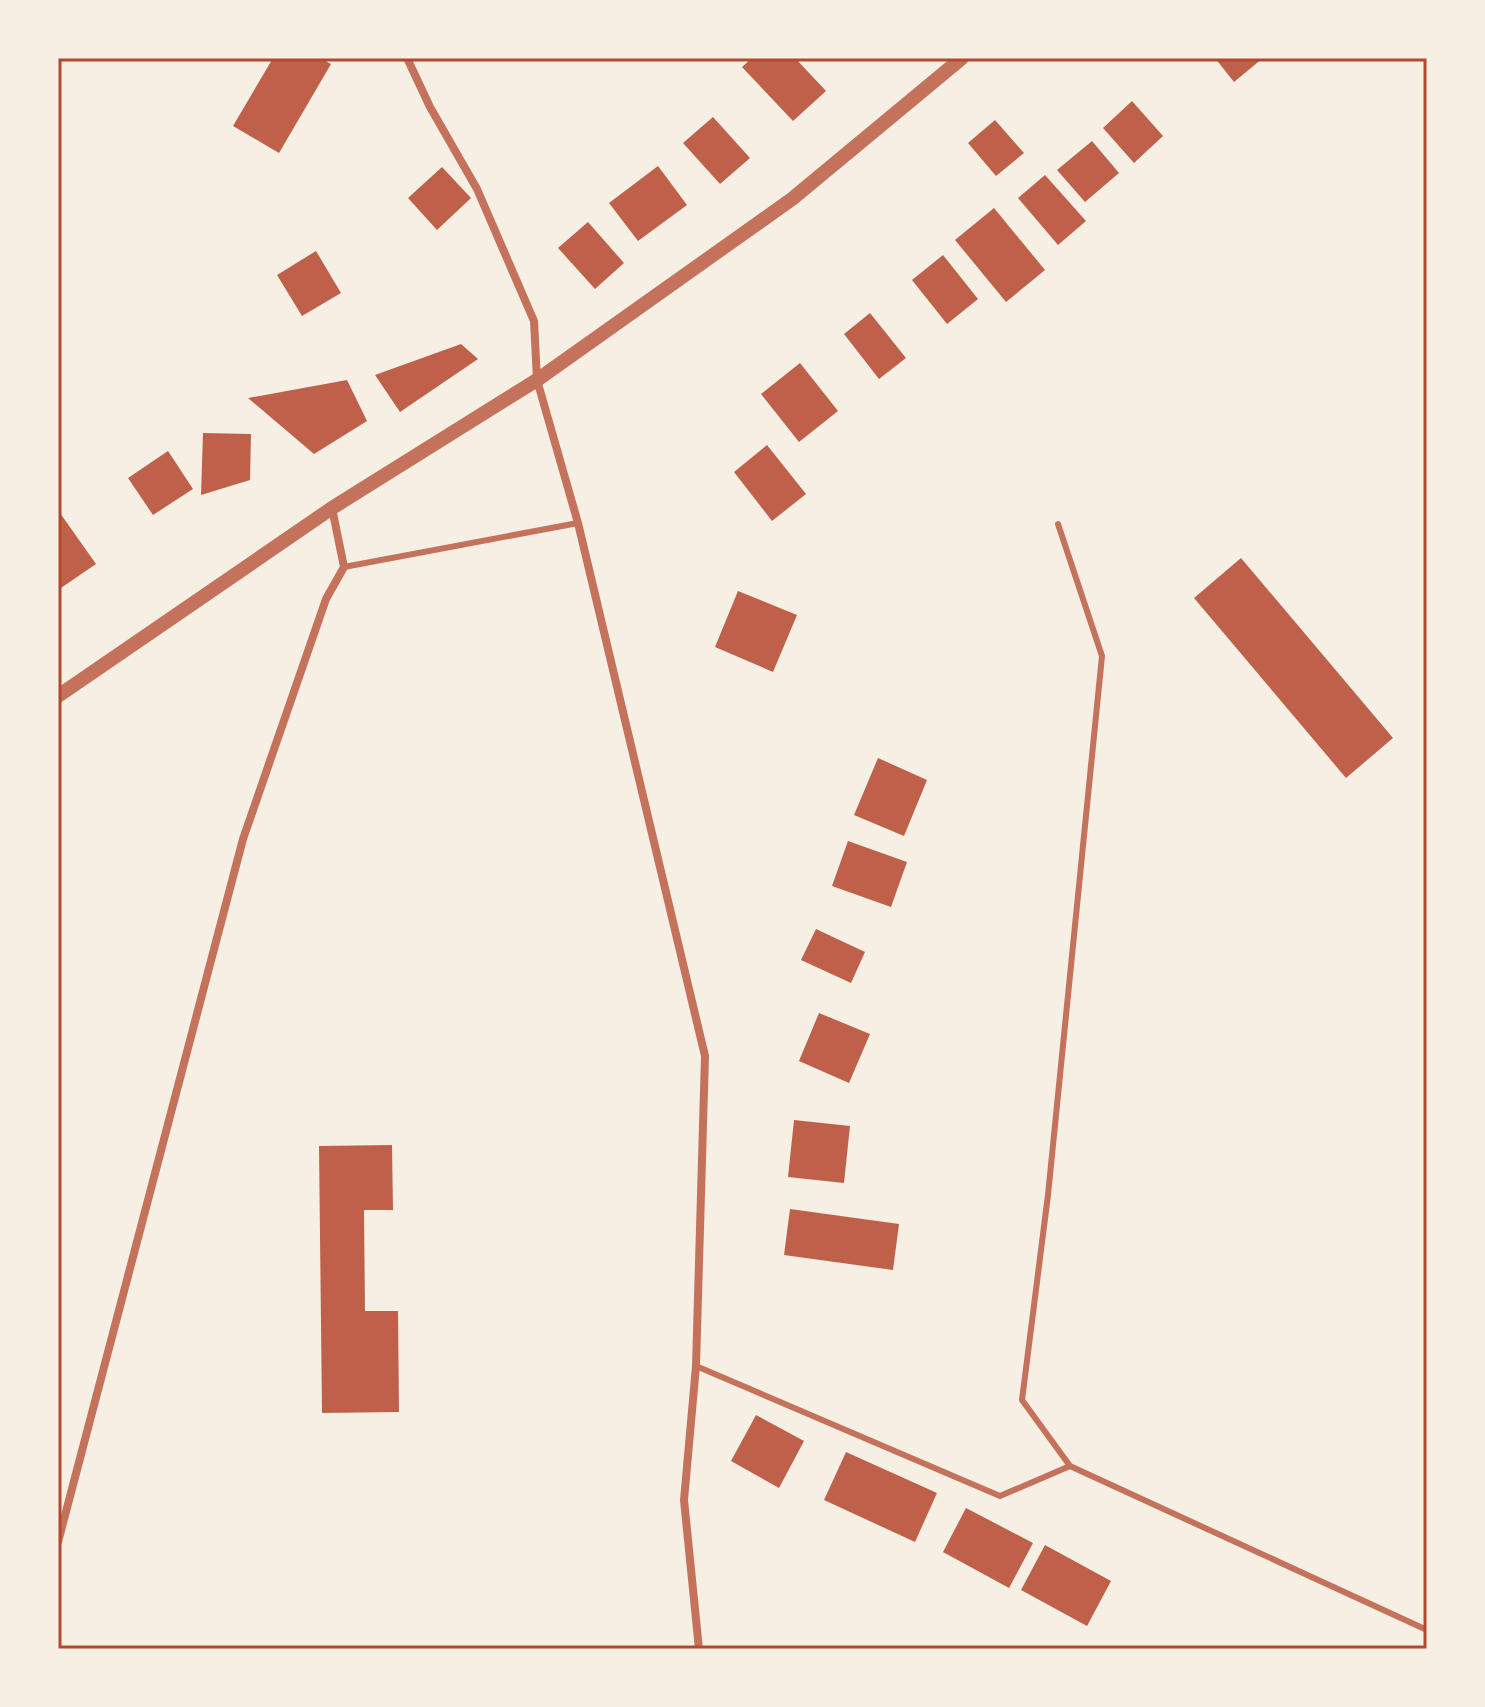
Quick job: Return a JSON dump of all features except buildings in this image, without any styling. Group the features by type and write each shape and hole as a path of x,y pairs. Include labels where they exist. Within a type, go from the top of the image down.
{"street":[{"path":"407,58 430,107 477,189 534,321 537,380 578,523 705,1056 696,1366 684,1500 699,1649"},
{"path":"58,696 332,508 537,380 792,199 962,58"},
{"path":"58,1542 243,839 326,599 344,567 332,508"}],"lane":[{"path":"344,567 578,523"},
{"path":"1058,524 1102,656 1048,1195 1022,1400 1070,1466 1427,1630"},
{"path":"696,1366 1000,1496 1070,1466"}]}
